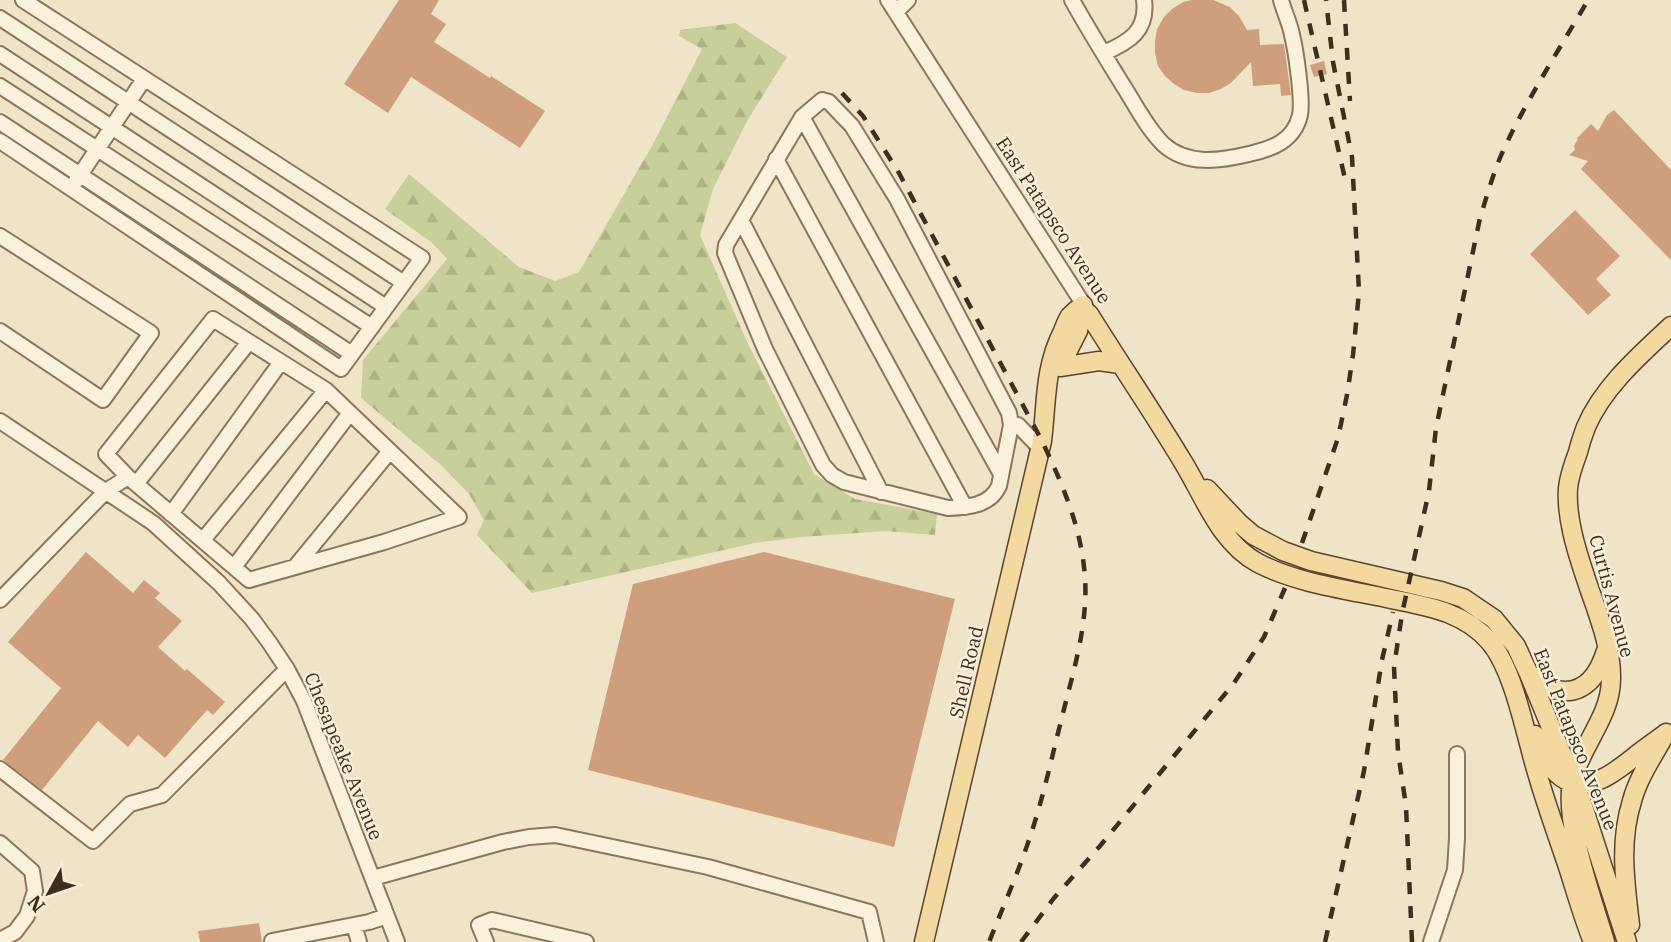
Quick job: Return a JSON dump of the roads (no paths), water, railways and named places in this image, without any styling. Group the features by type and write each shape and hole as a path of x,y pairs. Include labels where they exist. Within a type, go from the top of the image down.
{"main road":[{"name":"East Patapsco Avenue","path":"1086,309 1184,463 1206,504 1242,551 1256,562 1305,580 1437,608 1468,622 1492,645 1511,681 1539,778 1593,942"},
{"name":"Shell Road","path":"1045,411 1068,347 1078,331 1086,309"},
{"name":"Shell Road","path":"924,942 1040,448 1052,358 1070,316 1086,309"},
{"name":"Curtis Avenue","path":"1605,942 1577,846 1571,807 1572,782 1605,710 1612,676 1608,648 1577,552 1570,522 1568,488 1587,425 1603,398 1624,372 1671,326"},
{"path":"1060,367 1099,361 1120,364"},
{"name":"East Patapsco Avenue","path":"1184,463 1239,523 1253,535 1283,551 1311,561 1463,598 1494,619 1516,646 1529,674 1582,803 1630,942"},
{"path":"1529,674 1548,686 1563,691 1575,690 1595,676 1602,666 1608,648"},
{"path":"1511,681 1550,765 1562,777 1572,782 1590,782 1606,778 1668,731"},
{"path":"1630,942 1623,851 1625,825 1636,789 1668,731"}],"street":[{"path":"0,141 341,369 422,258 23,0"},
{"path":"892,6 908,0"},
{"path":"1072,0 1146,122 1163,143 1174,152 1191,159 1206,161 1231,159 1272,149 1295,129 1300,113 1300,92 1292,35 1280,0"},
{"path":"1104,53 1134,37 1146,13 1144,0"},
{"name":"East Patapsco Avenue","path":"892,6 1086,309"},
{"path":"0,18 404,283"},
{"path":"0,54 386,307"},
{"path":"71,188 144,79"},
{"path":"0,86 372,327"},
{"path":"822,100 829,102 852,126 897,199 1009,413 1011,425 1001,474 991,499 965,507 948,508 844,482 832,475 823,465 765,349 725,253 726,245 802,117 822,100"},
{"path":"802,117 1001,474"},
{"path":"0,122 352,354"},
{"path":"776,159 965,507"},
{"path":"741,220 881,492"},
{"path":"0,236 151,333 103,400 0,331"},
{"path":"213,319 249,342 326,390 459,517 384,542 249,580 132,481 106,454 213,319"},
{"path":"0,600 106,491 132,481 249,342"},
{"path":"171,514 281,362"},
{"path":"203,540 326,390"},
{"path":"234,567 351,413"},
{"name":"Chesapeake Avenue","path":"0,421 153,523 219,583 252,619 287,669 303,701 397,942"},
{"path":"1011,425 1018,425 1040,448"},
{"path":"295,567 390,450"},
{"path":"0,769 93,841 130,804 162,795 287,669"},
{"path":"1431,942 1455,870 1457,754"},
{"path":"373,878 503,842 555,835 708,867 869,912 876,942"},
{"path":"0,843 32,871 35,891 27,916 15,932 0,940"},
{"path":"272,941 387,916"},
{"path":"486,942 480,925 492,920 566,940 586,942"},
{"path":"354,925 359,942"}],"railway":[{"path":"1304,0 1346,183"},
{"path":"1302,543 1338,438 1353,355 1359,292 1352,157 1333,62 1326,0"},
{"path":"1344,0 1350,101"},
{"path":"1412,942 1406,806 1398,752 1394,667 1402,614 1429,491 1436,428 1480,218 1493,176 1522,112 1588,0"},
{"path":"842,93 863,116 899,173 1042,441 1068,502 1082,550 1085,603 1073,674 1035,821 989,942"},
{"path":"1021,942 1054,898 1234,683 1264,637 1285,588"},
{"path":"1325,942 1364,771 1382,660 1393,612"}]}
